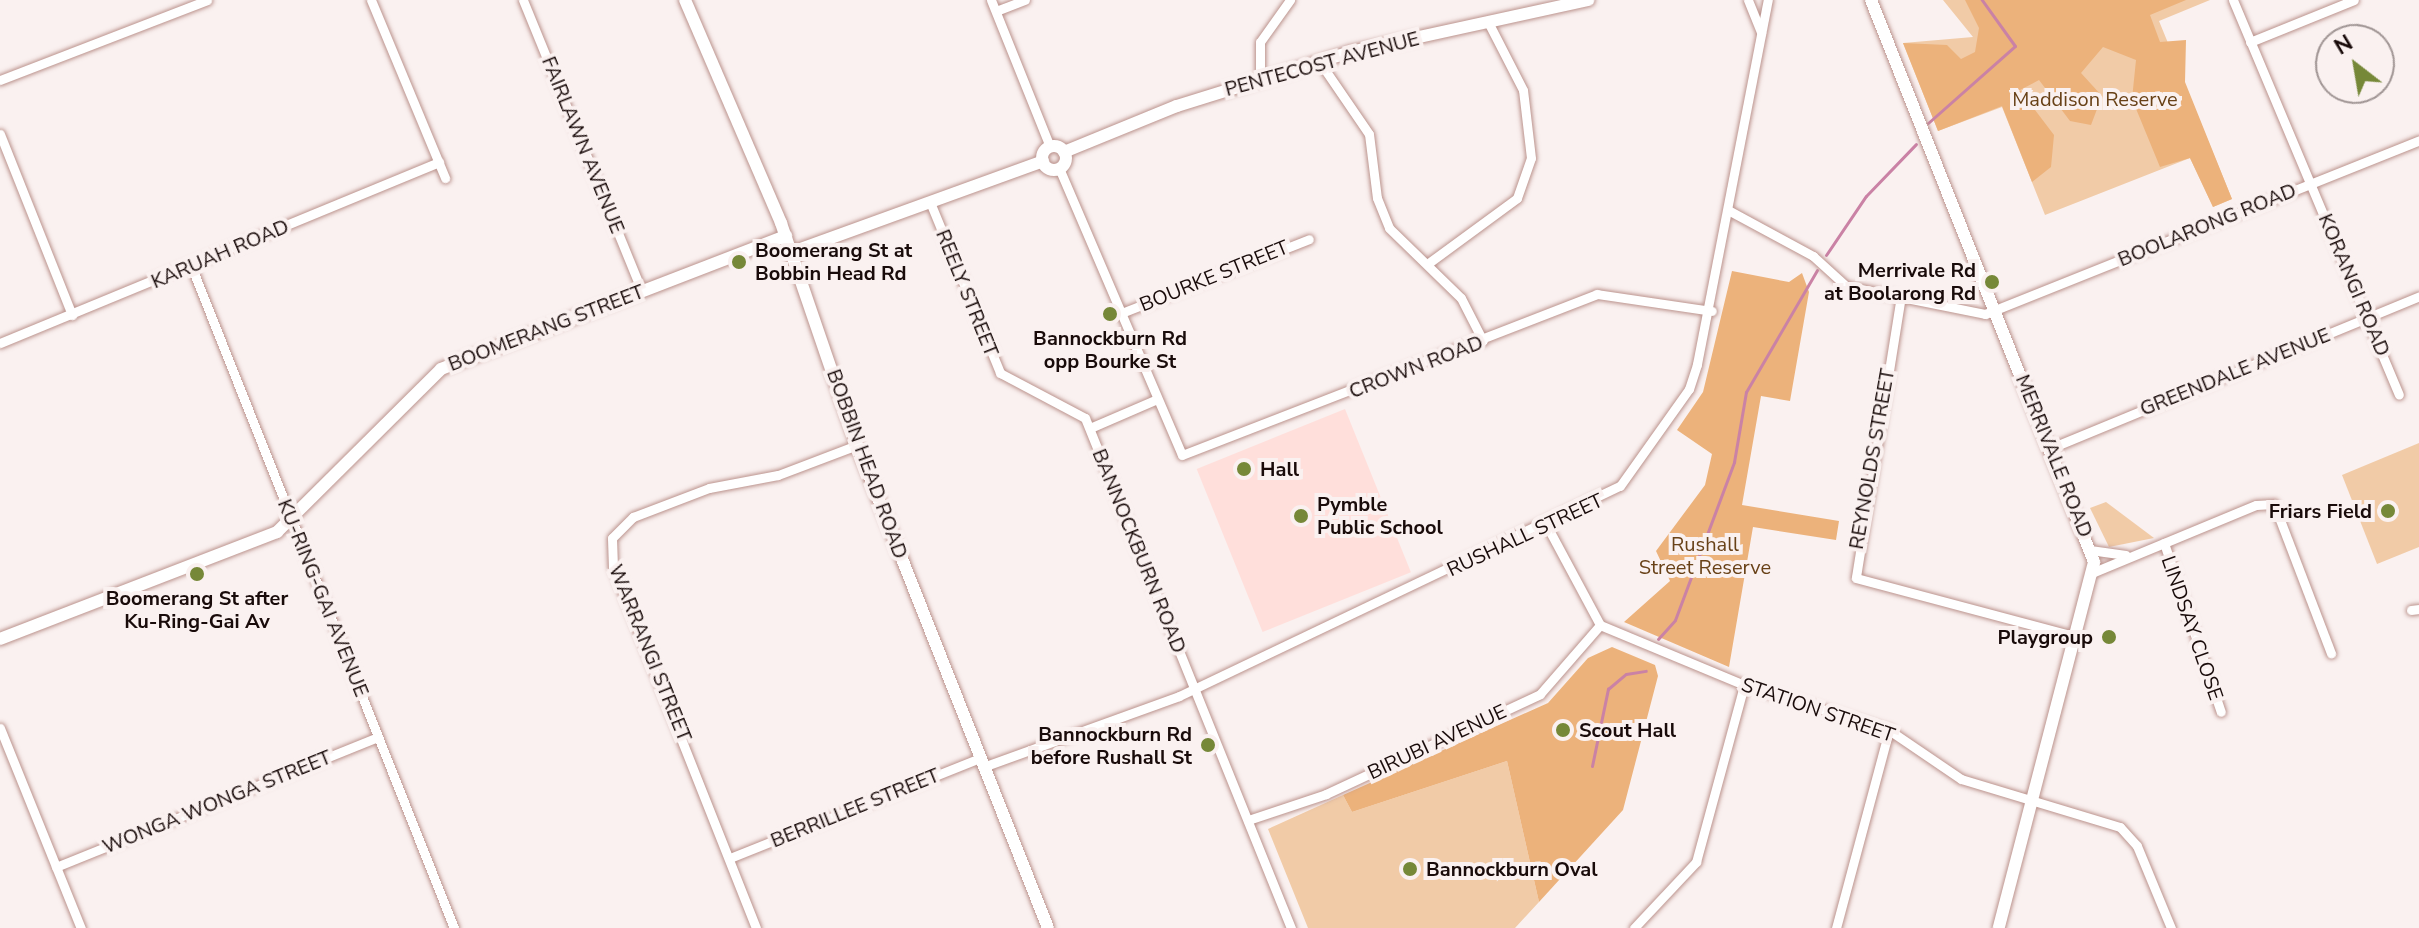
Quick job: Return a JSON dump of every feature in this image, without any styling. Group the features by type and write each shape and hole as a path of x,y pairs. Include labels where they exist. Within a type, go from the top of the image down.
{"street":[{"path":"0,80 207,0"},
{"path":"371,0 445,178"},
{"name":"FAIRLAWN AVENUE","path":"523,0 642,291"},
{"name":"BOBBIN HEAD ROAD","path":"685,0 786,236 857,445 1048,928"},
{"path":"792,252 1043,161 1050,147 991,0"},
{"path":"996,11 1025,0"},
{"path":"1260,79 1260,42 1290,0"},
{"name":"PENTECOST AVENUE","path":"1064,152 1260,79 1319,61 1588,0"},
{"path":"1748,0 1761,32"},
{"name":"RUSHALL STREET","path":"981,763 1194,686 1547,526 1620,486 1689,389 1712,311 1768,0"},
{"name":"MERRIVALE ROAD","path":"1871,0 2051,448 2090,550 2094,572 1999,928"},
{"name":"KORANGI ROAD","path":"2233,0 2399,394"},
{"path":"2250,42 2354,0"},
{"path":"1430,262 1517,198 1531,158 1523,90 1488,22"},
{"path":"1319,61 1369,134 1384,219 1430,262 1461,298 1483,341"},
{"path":"0,134 72,315"},
{"name":"BOOLARONG ROAD","path":"1996,310 2419,140"},
{"path":"1050,147 1064,152 1059,168 1155,400"},
{"path":"1043,161 1059,168"},
{"name":"KARUAH ROAD","path":"0,343 192,268 439,162"},
{"name":"REELY STREET","path":"930,202 1000,373 1079,411 1090,428"},
{"path":"1728,210 1813,256 1846,286 1900,302 1981,314 1996,310"},
{"name":"BOOMERANG STREET","path":"0,639 292,521 441,369 786,236"},
{"name":"BOURKE STREET","path":"1119,314 1309,239"},
{"name":"KU-RING-GAI AVENUE","path":"192,268 454,928"},
{"name":"CROWN ROAD","path":"1155,400 1182,455 1613,292 1712,311"},
{"name":"GREENDALE AVENUE","path":"2051,448 2419,296"},
{"name":"REYNOLDS STREET","path":"1900,302 1856,578 2077,637"},
{"name":"BANNOCKBURN ROAD","path":"1155,400 1090,428 1291,928"},
{"name":"WARRANGI STREET","path":"756,928 613,567 612,538 633,517 696,492 778,475 857,445"},
{"path":"2094,572 2256,505 2274,504 2331,653"},
{"path":"1547,526 1600,625"},
{"name":"LINDSAY CLOSE","path":"2164,543 2221,712"},
{"path":"2090,550 2130,556"},
{"name":"STATION STREET","path":"1600,625 1744,685 1889,730 1952,774 2127,833 2171,928"},
{"name":"BIRUBI AVENUE","path":"1248,820 1326,794 1540,694 1600,625"},
{"path":"1634,928 1696,862 1744,685"},
{"path":"0,728 81,928"},
{"path":"1836,928 1889,730"},
{"name":"WONGA WONGA STREET","path":"56,867 378,737"},
{"name":"BERRILLEE STREET","path":"730,858 981,763"}],"shaded area":[{"name":"Pymble Public School","path":"1345,409 1411,572 1263,632 1197,469"}],"green space":[{"name":"Maddison Reserve","path":"1943,0 2210,0 2159,21 2232,199 2213,207 2190,158 2045,215 2002,107 1938,131 1903,43 1973,37"},
{"name":"Maddison Reserve","path":"1965,0 2186,0 2150,15 2160,42 2186,40 2185,82 2232,199 2213,207 2190,158 2160,167 2132,99 2136,60 2103,47 2081,73 2102,96 2091,125 2070,121 2039,80 2020,90 2054,135 2051,167 2032,182 2002,106 1938,131 1903,43 1947,45 1961,59 1975,52 1979,28"},
{"name":"Rushall Street Reserve","path":"1732,271 1789,282 1802,273 1809,292 1790,401 1761,396 1742,505 1839,521 1836,540 1753,527 1729,667 1624,622 1670,581 1656,551 1705,485 1712,454 1677,430 1703,392"},
{"name":"Friars Field","path":"2419,443 2419,547 2377,564 2342,475"},
{"path":"2106,502 2154,538 2109,547 2090,508"},
{"path":"1612,647 1655,665 1658,676 1623,810 1539,902 1507,761 1352,812 1343,795 1548,703 1588,658"},
{"name":"Bannockburn Oval","path":"1507,761 1539,902 1515,928 1308,928 1268,829 1343,795 1352,812"}],"waterway":[{"path":"1928,123 2015,46 1982,0"},
{"path":"1826,255 1866,196 1916,144"},
{"path":"1658,639 1675,620 1734,462 1746,392 1817,270"},
{"path":"1592,766 1608,689 1626,674 1646,671"}],"place":[{"name":"Boomerang St at Bobbin Head Rd","path":"739,262"},
{"name":"Merrivale Rd at Boolarong Rd","path":"1992,282"},
{"name":"Bannockburn Rd opp Bourke St","path":"1110,314"},
{"name":"Hall","path":"1244,469"},
{"name":"Friars Field","path":"2388,511"},
{"name":"Pymble Public School","path":"1301,516"},
{"name":"Boomerang St after Ku-Ring-Gai Av","path":"197,574"},
{"name":"Playgroup","path":"2109,637"},
{"name":"Scout Hall","path":"1563,730"},
{"name":"Bannockburn Rd before Rushall St","path":"1208,745"},
{"name":"Bannockburn Oval","path":"1410,869"}]}
